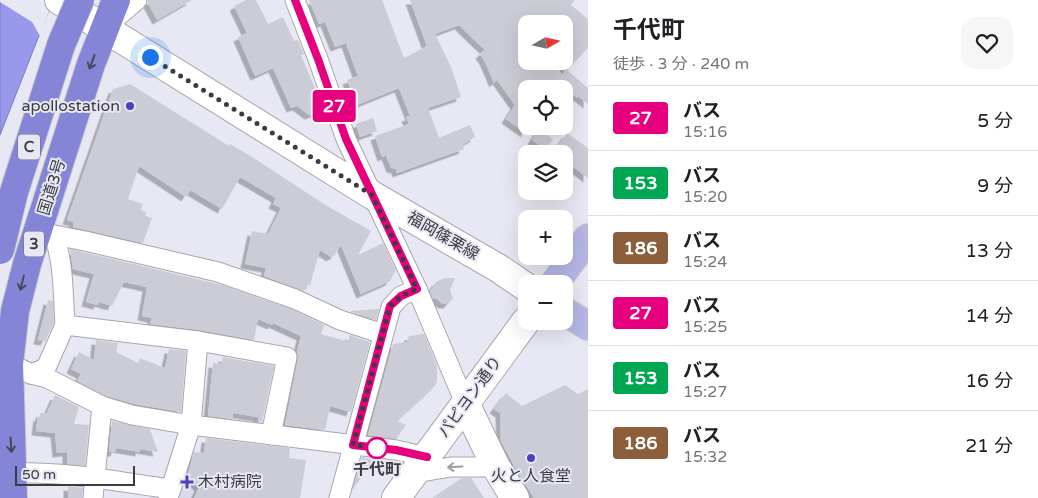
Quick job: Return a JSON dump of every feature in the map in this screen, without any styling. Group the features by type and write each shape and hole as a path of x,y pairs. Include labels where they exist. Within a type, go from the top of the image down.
{"highway":[{"name":"国道3号","path":"11,488 15,311 28,264 46,233 91,64 116,0"},
{"name":"C","path":"0,250 14,192 75,2"},
{"name":"C","path":"0,241 12,191 58,44 75,2"},
{"path":"0,224 20,154 61,57 75,2"}],"main road":[{"name":"福岡篠栗線","path":"75,2 105,28 372,195 518,282"},
{"path":"561,275 588,238"},
{"path":"573,317 588,326"},
{"name":"パピヨン通り","path":"396,498 519,330"},
{"path":"466,403 496,467 515,498"}],"street":[{"path":"105,28 136,0"},
{"path":"295,0 346,139 417,289 466,403"},
{"path":"13,366 46,368 65,325 62,275 46,233"},
{"path":"46,233 218,272 296,299 340,320 383,334"},
{"path":"339,498 390,306 401,296 417,289"},
{"path":"65,325 198,341 287,358 271,434"},
{"path":"11,488 29,472 95,478 169,494 191,425 198,341"},
{"path":"13,366 47,378 102,406 132,415 191,425 396,450 421,465 496,467"},
{"path":"93,498 102,406"}],"shaded area":[{"name":"木村病院","path":"182,476 209,488 261,498 174,498"}],"water":[{"path":"0,0 53,0 0,135"}],"pier":[{"path":"0,0 53,0 40,36 32,22 0,2"}],"building":[{"path":"148,0 192,0 157,20"},
{"path":"246,0 256,0 268,24 283,17 294,41 298,40 304,54 301,55 324,110 309,115 297,106 291,108 273,68 255,76 238,37 247,33 234,6"},
{"path":"309,0 382,0 404,58 427,46 410,0 575,0 571,5 588,19 588,48 573,64 573,15 518,15 518,70 558,70 564,77 564,70 567,70 588,88 588,104 578,96 577,98 573,95 573,80 518,80 518,127 506,119 515,105 497,80 494,83 480,54 485,50 459,25 435,34 451,67 461,97 428,108 439,138 470,125 475,137 462,145 464,149 397,173 396,169 391,168 386,155 382,157 375,136 409,124 406,117 410,116 399,88 357,105 347,80 358,76 346,43 335,47 325,22 319,24"},
{"path":"130,84 229,146 230,144 252,157 327,206 371,231 358,255 383,243 396,270 390,281 361,294 341,245 334,256 331,257 320,250 310,285 306,285 304,291 264,276 266,268 245,264 252,231 268,234 281,208 273,204 276,198 240,177 222,209 190,190 186,197 139,166 128,199 143,204 141,210 146,212 145,216 152,218 143,243 73,227 74,222 67,220 113,89"},
{"path":"373,118 377,131 360,137 356,124"},
{"path":"535,135 547,135 553,139 549,145 540,145 532,140"},
{"path":"566,135 570,135 588,148 588,178 573,167 573,145 558,145"},
{"path":"70,249 222,285 291,309 324,325 321,334 349,342 349,335 370,342 351,412 330,406 325,430 285,425 301,336 273,323 272,325 258,319 254,340 200,330 150,324 152,318 142,316 147,287 124,282 112,306 99,302 98,305 86,302 94,274 73,269"},
{"path":"445,278 455,278 450,290 453,298 448,304 443,304 437,299 433,299 430,292 436,282"},
{"path":"48,300 53,301 54,323 45,341 38,340"},
{"path":"379,309 376,320 351,312 351,311"},
{"path":"424,334 437,366 435,386 397,421 406,425 396,439 368,435 393,344 407,342 409,336"},
{"path":"96,340 118,343 116,352 138,363 140,358 165,368 169,349 186,351 181,412 135,404 106,396 77,381 81,374 71,369 79,352 94,360"},
{"path":"223,357 274,366 262,422 258,422 258,417 233,413 233,419 208,416 213,363 222,364"},
{"path":"565,385 578,394 588,389 588,498 534,498 519,474 522,472 517,471 501,441 500,413 494,409 506,393 522,406"},
{"path":"55,395 79,407 74,424 89,425 85,466 67,464 67,452 57,453 55,433 36,431 38,416 40,417 40,413 47,413"},
{"path":"112,421 150,429 158,452 140,449 140,452 116,448 115,452 109,452"},
{"path":"206,438 290,448 289,458 306,460 300,498 194,498 199,487 188,474 194,452 204,453"},
{"path":"362,457 373,460 352,491"},
{"path":"462,478 471,478 484,498 432,498"},
{"path":"68,486 83,488 82,498 68,498"}],"bus line":[{"name":"27","path":"295,0 346,139 390,236 417,289 401,296 390,306 353,445 396,450 427,457"}],"place":[{"name":"apollostation","path":"130,106"},
{"name":"千代町","path":"377,448"},
{"name":"火と人食堂","path":"531,458"},
{"name":"木村病院","path":"187,482"}],"route":[{"path":"150,57 372,195 417,289 401,296 390,306 353,445 381,448 377,448"}]}
